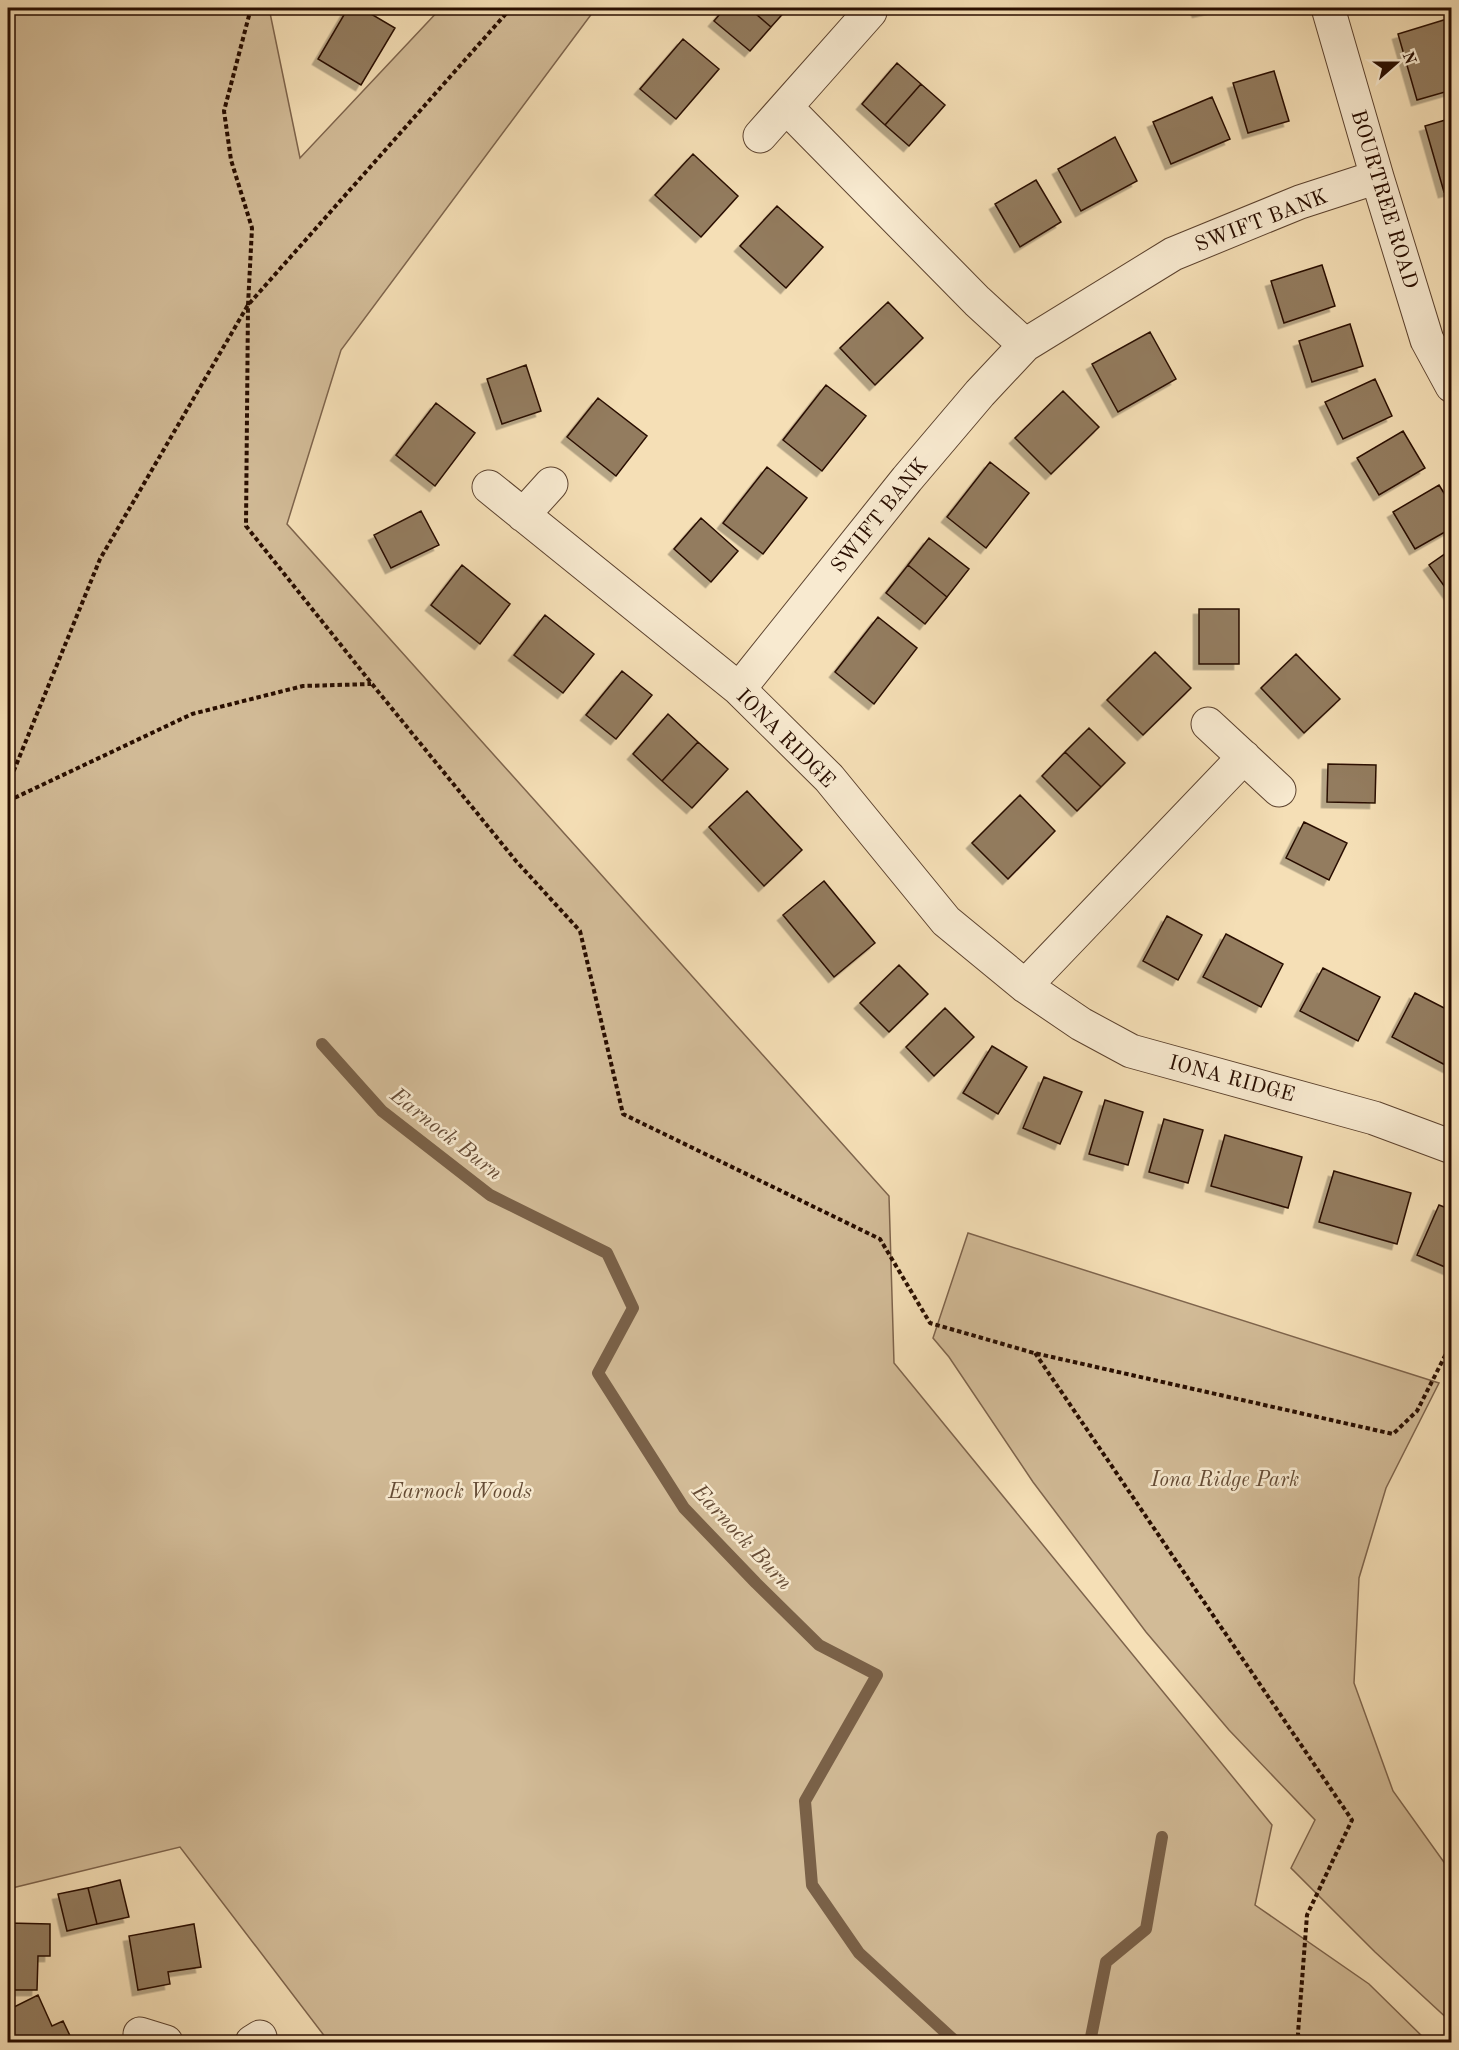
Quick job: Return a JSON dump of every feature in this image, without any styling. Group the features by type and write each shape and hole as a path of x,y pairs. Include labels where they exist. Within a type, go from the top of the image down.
{"street":[{"name":"BOURTREE ROAD","path":"1328,8 1427,340 1452,387"},
{"path":"760,136 870,12"},
{"path":"787,108 977,301 1025,345"},
{"name":"SWIFT BANK","path":"739,689 907,479 980,393 1025,345 1173,254 1300,202 1377,177"},
{"path":"523,515 551,484"},
{"name":"IONA RIDGE","path":"489,487 739,689 829,778 946,921 1025,986 1081,1024 1131,1050 1374,1118 1452,1147"},
{"path":"1209,724 1279,790"},
{"path":"1025,986 1244,757"}],"path":[{"path":"251,8 224,111 231,160 252,228 248,305 246,526 516,861 580,932 623,1114 880,1239 930,1323 1034,1353 1393,1434 1417,1411 1452,1342"},
{"path":"8,784 100,559 248,305 511,8"},
{"path":"8,801 192,714 303,686 372,684"},
{"path":"1034,1353 1352,1820 1307,1915 1299,2043"}],"green space":[{"name":"Earnock Woods","path":"8,8 269,8 300,158 441,8 596,8 341,350 287,524 889,1196 894,1363 1272,1825 1255,1905 1369,1984 1428,2042 329,2042 180,1847 8,1889"},
{"name":"Iona Ridge Park","path":"968,1233 1439,1383 1386,1488 1359,1578 1354,1683 1393,1791 1451,1872 1451,2022 1375,1952 1291,1868 1315,1820 1229,1730 1146,1632 1033,1482 949,1357 933,1338"}],"building":[{"path":"348,8 361,8 395,28 361,85 318,59"},
{"path":"725,8 749,8 771,27 750,51 714,21"},
{"path":"749,8 788,8 771,27"},
{"path":"1196,8 1215,8 1198,12"},
{"path":"1447,19 1452,36 1452,90 1417,100 1398,34"},
{"path":"683,39 719,69 676,119 640,89"},
{"path":"897,63 921,84 885,125 862,104"},
{"path":"1274,71 1289,121 1248,133 1233,83"},
{"path":"921,84 945,105 909,146 885,125"},
{"path":"1212,97 1230,139 1171,164 1153,122"},
{"path":"1452,118 1452,190 1444,192 1425,126"},
{"path":"1115,137 1137,181 1081,211 1058,169"},
{"path":"693,154 738,196 701,237 655,195"},
{"path":"1036,180 1061,222 1020,247 995,204"},
{"path":"777,206 823,247 786,288 740,246"},
{"path":"1322,265 1335,306 1284,323 1271,281"},
{"path":"888,302 923,338 875,385 840,348"},
{"path":"1350,324 1363,366 1312,382 1299,341"},
{"path":"1150,332 1176,379 1118,412 1092,364"},
{"path":"526,365 541,411 502,424 487,379"},
{"path":"1375,379 1392,416 1343,439 1325,402"},
{"path":"826,385 866,416 822,471 783,440"},
{"path":"1063,391 1099,427 1051,474 1015,438"},
{"path":"598,398 647,436 616,476 567,437"},
{"path":"436,403 475,433 435,486 396,455"},
{"path":"1403,431 1425,468 1379,495 1357,458"},
{"path":"990,462 1029,493 986,548 947,517"},
{"path":"767,467 807,498 763,554 723,523"},
{"path":"1439,485 1452,506 1452,528 1415,549 1393,512"},
{"path":"421,511 439,545 391,568 374,535"},
{"path":"701,518 738,551 711,582 674,549"},
{"path":"929,538 969,569 947,597 908,565"},
{"path":"1452,549 1452,597 1429,565"},
{"path":"462,565 510,604 480,644 431,605"},
{"path":"908,565 947,597 925,624 886,593"},
{"path":"1199,609 1239,609 1239,664 1199,664"},
{"path":"545,615 594,654 563,693 514,655"},
{"path":"878,617 917,648 874,704 835,672"},
{"path":"1155,652 1191,688 1143,735 1107,700"},
{"path":"1296,654 1340,699 1304,733 1261,688"},
{"path":"622,671 652,695 616,739 586,715"},
{"path":"668,714 698,742 662,781 633,754"},
{"path":"1089,728 1125,763 1101,787 1065,752"},
{"path":"698,742 728,769 692,808 662,781"},
{"path":"1065,752 1101,787 1077,811 1042,776"},
{"path":"1328,764 1376,765 1375,803 1327,802"},
{"path":"747,791 802,850 764,886 709,827"},
{"path":"1020,795 1055,831 1008,879 972,843"},
{"path":"1304,822 1347,843 1329,880 1286,858"},
{"path":"824,881 875,943 834,977 783,915"},
{"path":"1167,916 1202,935 1178,980 1143,961"},
{"path":"1226,934 1283,964 1261,1007 1203,977"},
{"path":"899,965 928,994 889,1032 860,1003"},
{"path":"1323,968 1380,997 1358,1041 1300,1011"},
{"path":"1415,993 1452,1012 1452,1063 1449,1067 1392,1037"},
{"path":"945,1008 974,1037 934,1076 906,1047"},
{"path":"992,1046 1027,1067 998,1114 963,1093"},
{"path":"1044,1077 1082,1092 1060,1144 1023,1128"},
{"path":"1105,1100 1143,1112 1128,1165 1089,1154"},
{"path":"1164,1119 1203,1130 1188,1183 1149,1172"},
{"path":"1225,1135 1302,1157 1288,1208 1211,1186"},
{"path":"1334,1171 1411,1193 1397,1244 1319,1222"},
{"path":"1439,1205 1452,1210 1452,1270 1417,1255"},
{"path":"120,1880 129,1917 97,1924 88,1888"},
{"path":"88,1888 97,1924 67,1931 58,1894"},
{"path":"8,1923 50,1924 50,1956 38,1956 37,1990 8,1990"},
{"path":"194,1924 201,1967 168,1972 170,1984 138,1990 129,1936"},
{"path":"38,1995 52,2026 63,2021 73,2042 13,2042 8,2031 8,2010"}],"waterway":[{"name":"Earnock Burn","path":"322,1044 382,1111 490,1195 607,1253 633,1308 598,1373 684,1508 819,1645 877,1675 805,1801 812,1885 859,1953 956,2042"},
{"path":"1090,2042 1106,1962 1146,1929 1162,1837"}]}
